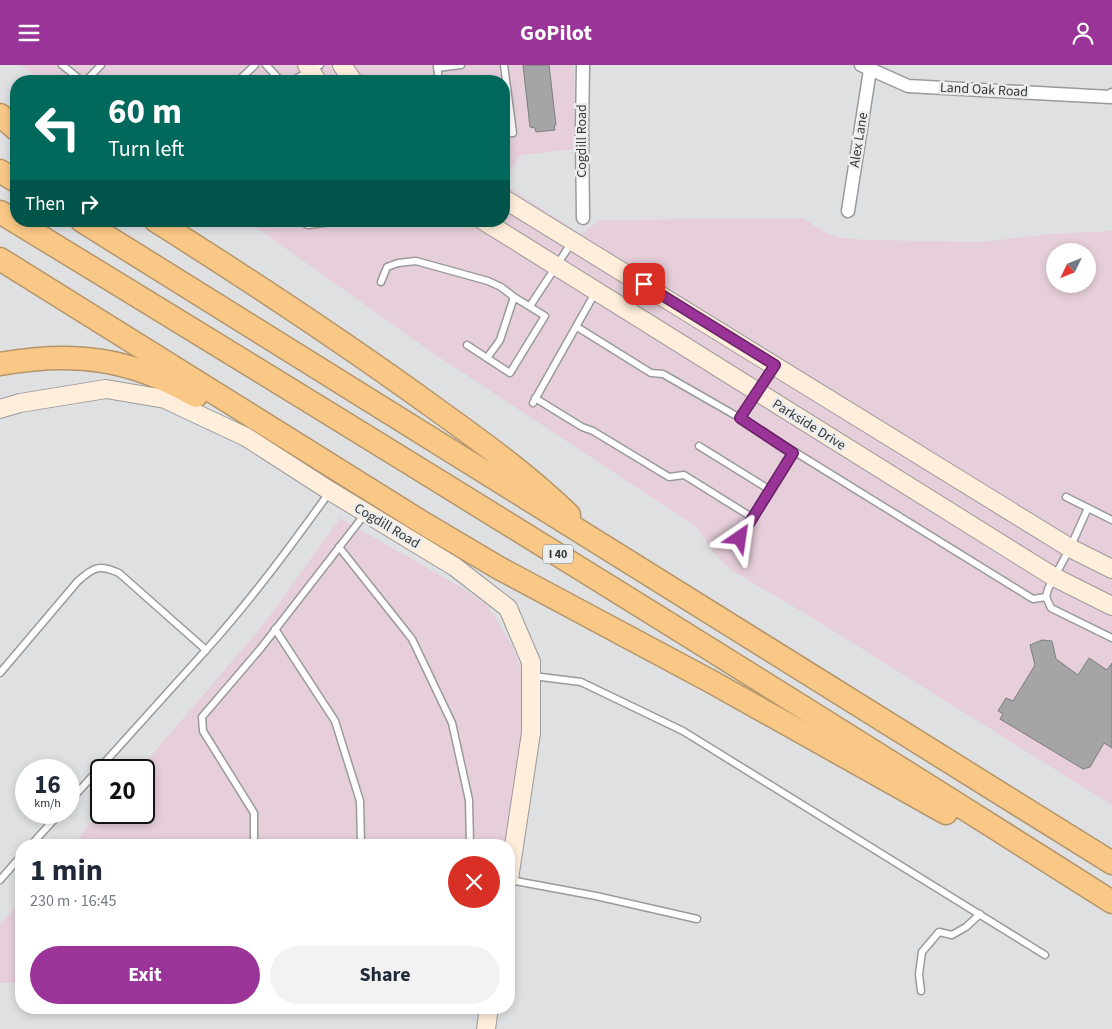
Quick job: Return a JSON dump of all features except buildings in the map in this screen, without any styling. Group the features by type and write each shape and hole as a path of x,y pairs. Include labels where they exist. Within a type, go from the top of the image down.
{"highway":[{"path":"0,115 10,124"},
{"name":"I 40","path":"25,227 310,401 846,733 1112,904"},
{"name":"I 40","path":"92,227 1112,863"},
{"path":"165,227 326,332 427,402 546,492 605,548"},
{"path":"0,259 423,523 499,568"},
{"path":"0,364 62,357 96,360 134,368 186,390 380,503 712,681 1112,904"}],"street":[{"name":"Cogdill Road","path":"583,65 583,218"},
{"name":"Land Oak Road","path":"866,67 908,86 1056,95 1110,97 1112,95"},
{"name":"Alex Lane","path":"848,211 866,67"},
{"path":"510,203 1070,548 1112,569"},
{"name":"Parkside Drive","path":"493,227 1054,577 1112,606"},
{"name":"Cogdill Road","path":"0,409 20,403 106,389 165,399 246,437 455,567 508,608 532,662 531,733 515,839"},
{"path":"486,1029 488,1014"}],"lane":[{"path":"62,65 76,75"},
{"path":"90,75 101,65"},
{"path":"244,75 255,65"},
{"path":"266,65 275,75"},
{"path":"437,66 461,65"},
{"path":"510,110 513,133 510,133"},
{"path":"530,306 573,241"},
{"path":"381,282 386,267 398,263 416,261 488,281 501,287 545,316 510,373 467,345"},
{"path":"596,292 534,400 582,427 593,431 669,477 684,475 753,518"},
{"path":"487,358 500,340 514,297"},
{"path":"577,327 651,373 663,373 740,418 793,453 1034,599 1046,597"},
{"path":"740,418 775,365"},
{"path":"699,446 770,490"},
{"path":"740,538 793,453"},
{"path":"80,790 234,619 272,572 330,491"},
{"path":"1066,497 1112,520"},
{"path":"1088,508 1046,597 1051,608 1112,638"},
{"path":"254,839 254,813 203,731 202,717 276,629 366,513"},
{"path":"339,547 412,639 452,723 469,800 470,839"},
{"path":"0,673 78,581 91,569 105,567 119,573 206,650"},
{"path":"276,629 335,721 360,801 362,839"},
{"path":"531,675 581,682 683,731 1045,955"},
{"path":"36,839 50,824"},
{"path":"0,880 15,863"},
{"path":"515,880 697,919"},
{"path":"921,991 922,952 939,932 952,935 966,927 980,914"}],"shaded area":[{"path":"21,65 574,65 575,149 521,155 510,172 510,75 34,75"},
{"path":"510,188 581,234 600,220 803,218 824,232 841,238 867,240 982,242 1050,234 1112,231 1112,805 811,617 731,570 713,552 698,528 430,351 255,227 510,227"},
{"path":"340,518 464,589 488,606 513,647 523,676 525,707 507,839 77,839 90,824 155,824 155,759 148,759 266,621"},
{"path":"15,908 15,983 0,983 0,924"}],"route":[{"path":"644,284 775,365 740,418 793,453 740,538"}]}
